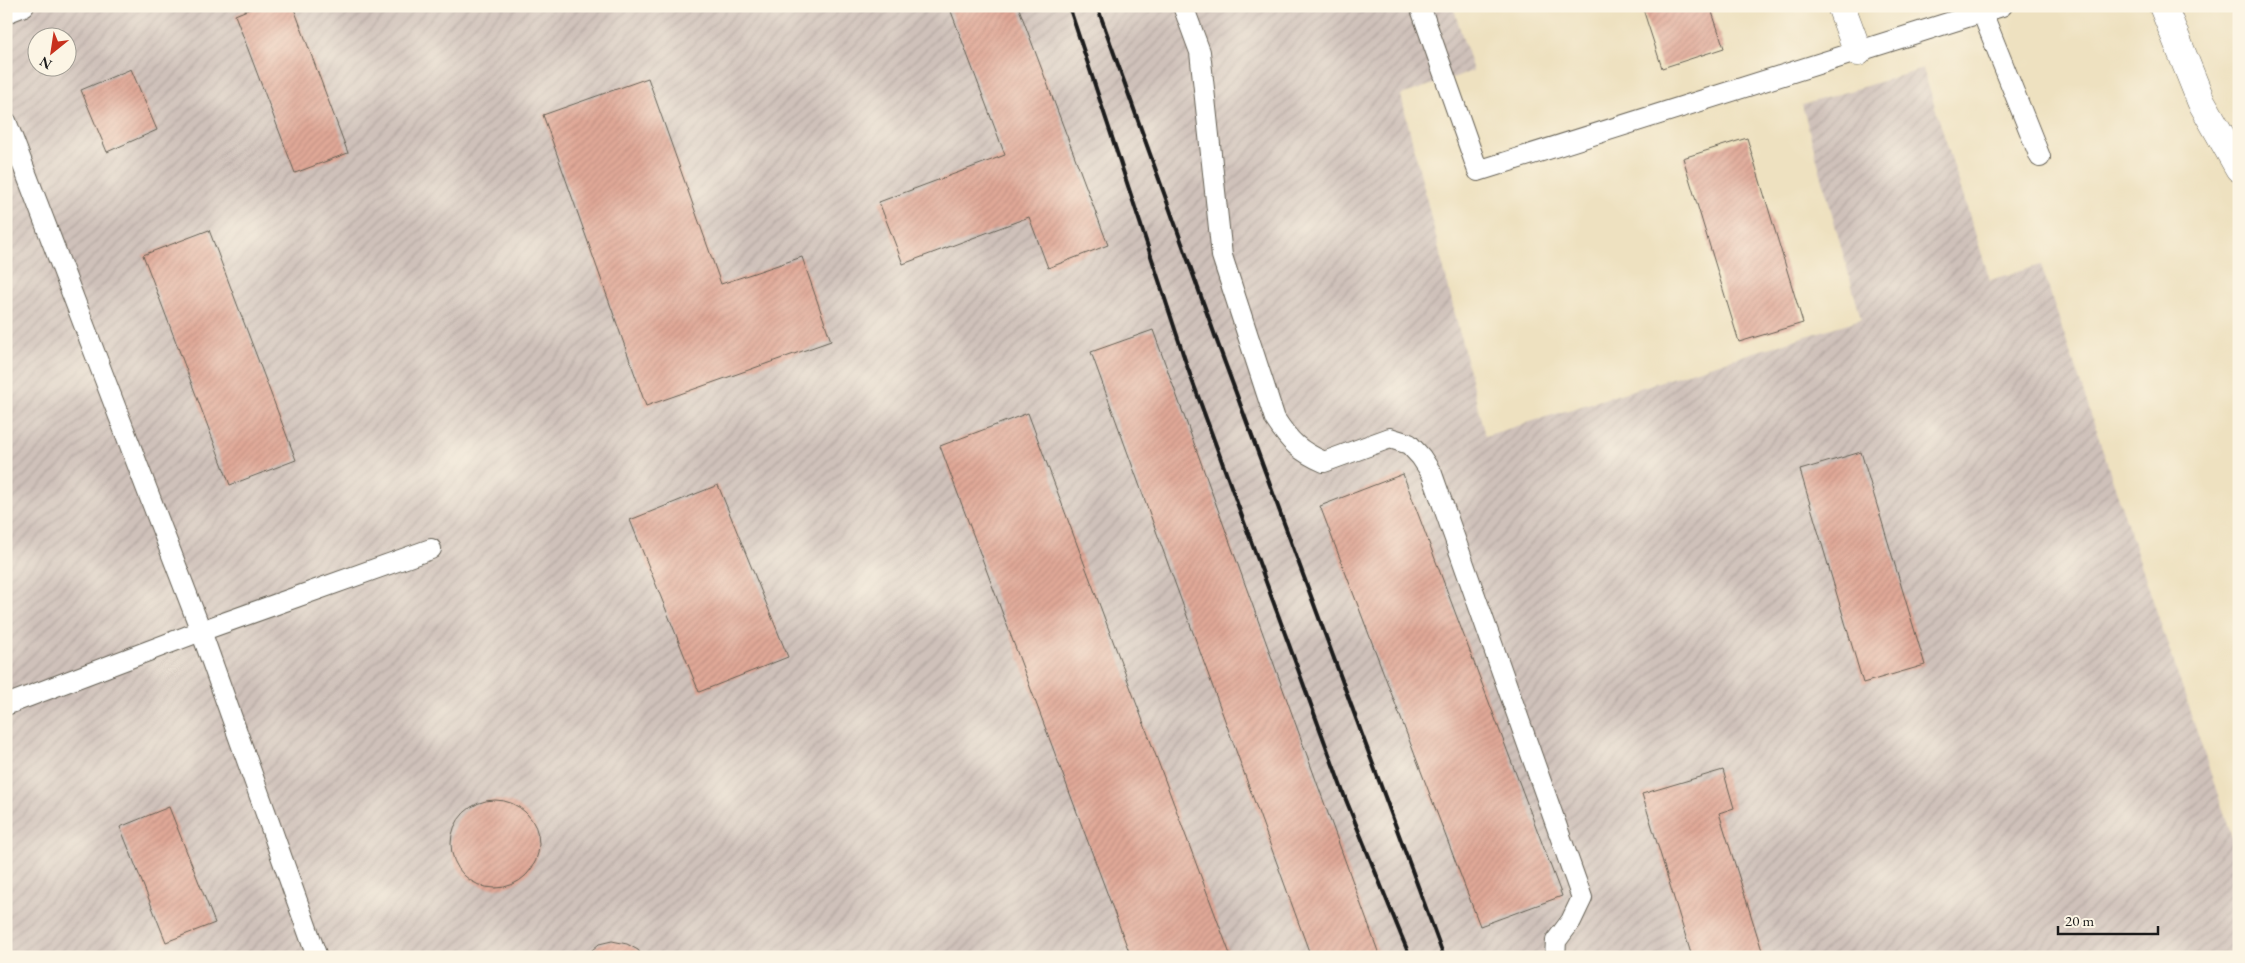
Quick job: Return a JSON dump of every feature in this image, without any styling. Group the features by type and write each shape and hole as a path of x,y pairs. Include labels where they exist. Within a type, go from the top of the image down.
{"street":[{"path":"1841,6 1858,52"},
{"path":"2163,6 2201,101 2239,168"}],"lane":[{"path":"6,13 24,6"},
{"path":"1183,6 1200,52 1222,256 1275,420 1289,440 1305,454 1324,462 1390,438 1409,444 1421,457 1432,474 1582,898 1571,921 1556,941 1555,957"},
{"path":"1420,6 1478,171 2002,6"},
{"path":"1982,12 2040,157"},
{"path":"6,121 201,631 317,957"},
{"path":"6,705 201,631 431,549"}],"shaded area":[{"path":"6,6 1453,6 1473,71 1401,95 1485,436 1861,319 1802,105 1923,69 1990,280 2041,265 2239,858 2239,957 6,957"}],"building":[{"path":"257,6 293,6 348,153 295,173 235,15"},
{"path":"949,6 1018,6 1108,245 1048,268 1029,217 903,264 879,202 1005,155"},
{"path":"1642,6 1710,6 1724,48 1662,68"},
{"path":"131,69 157,130 107,152 81,90"},
{"path":"648,78 721,284 802,257 831,341 646,406 543,115"},
{"path":"1747,138 1803,323 1739,342 1683,158"},
{"path":"209,230 296,460 230,485 143,255"},
{"path":"1153,330 1380,957 1311,957 1091,352"},
{"path":"1028,413 1231,957 1131,957 940,446"},
{"path":"1861,452 1925,665 1863,683 1800,470"},
{"path":"1403,474 1562,896 1480,926 1320,506"},
{"path":"718,485 788,657 699,692 630,520"},
{"path":"1723,770 1734,808 1719,813 1764,957 1692,957 1642,794"},
{"path":"495,800 512,803 526,813 536,827 539,844 536,861 526,875 512,885 495,888 478,885 464,875 454,861 451,844 454,827 464,813 478,803"},
{"path":"169,807 215,923 166,942 120,827"},
{"path":"612,941 627,944 638,950 643,957 584,957 599,944"}],"railway":[{"path":"1069,6 1188,369 1344,795 1410,957"},
{"path":"1097,6 1218,344 1444,957"}]}
